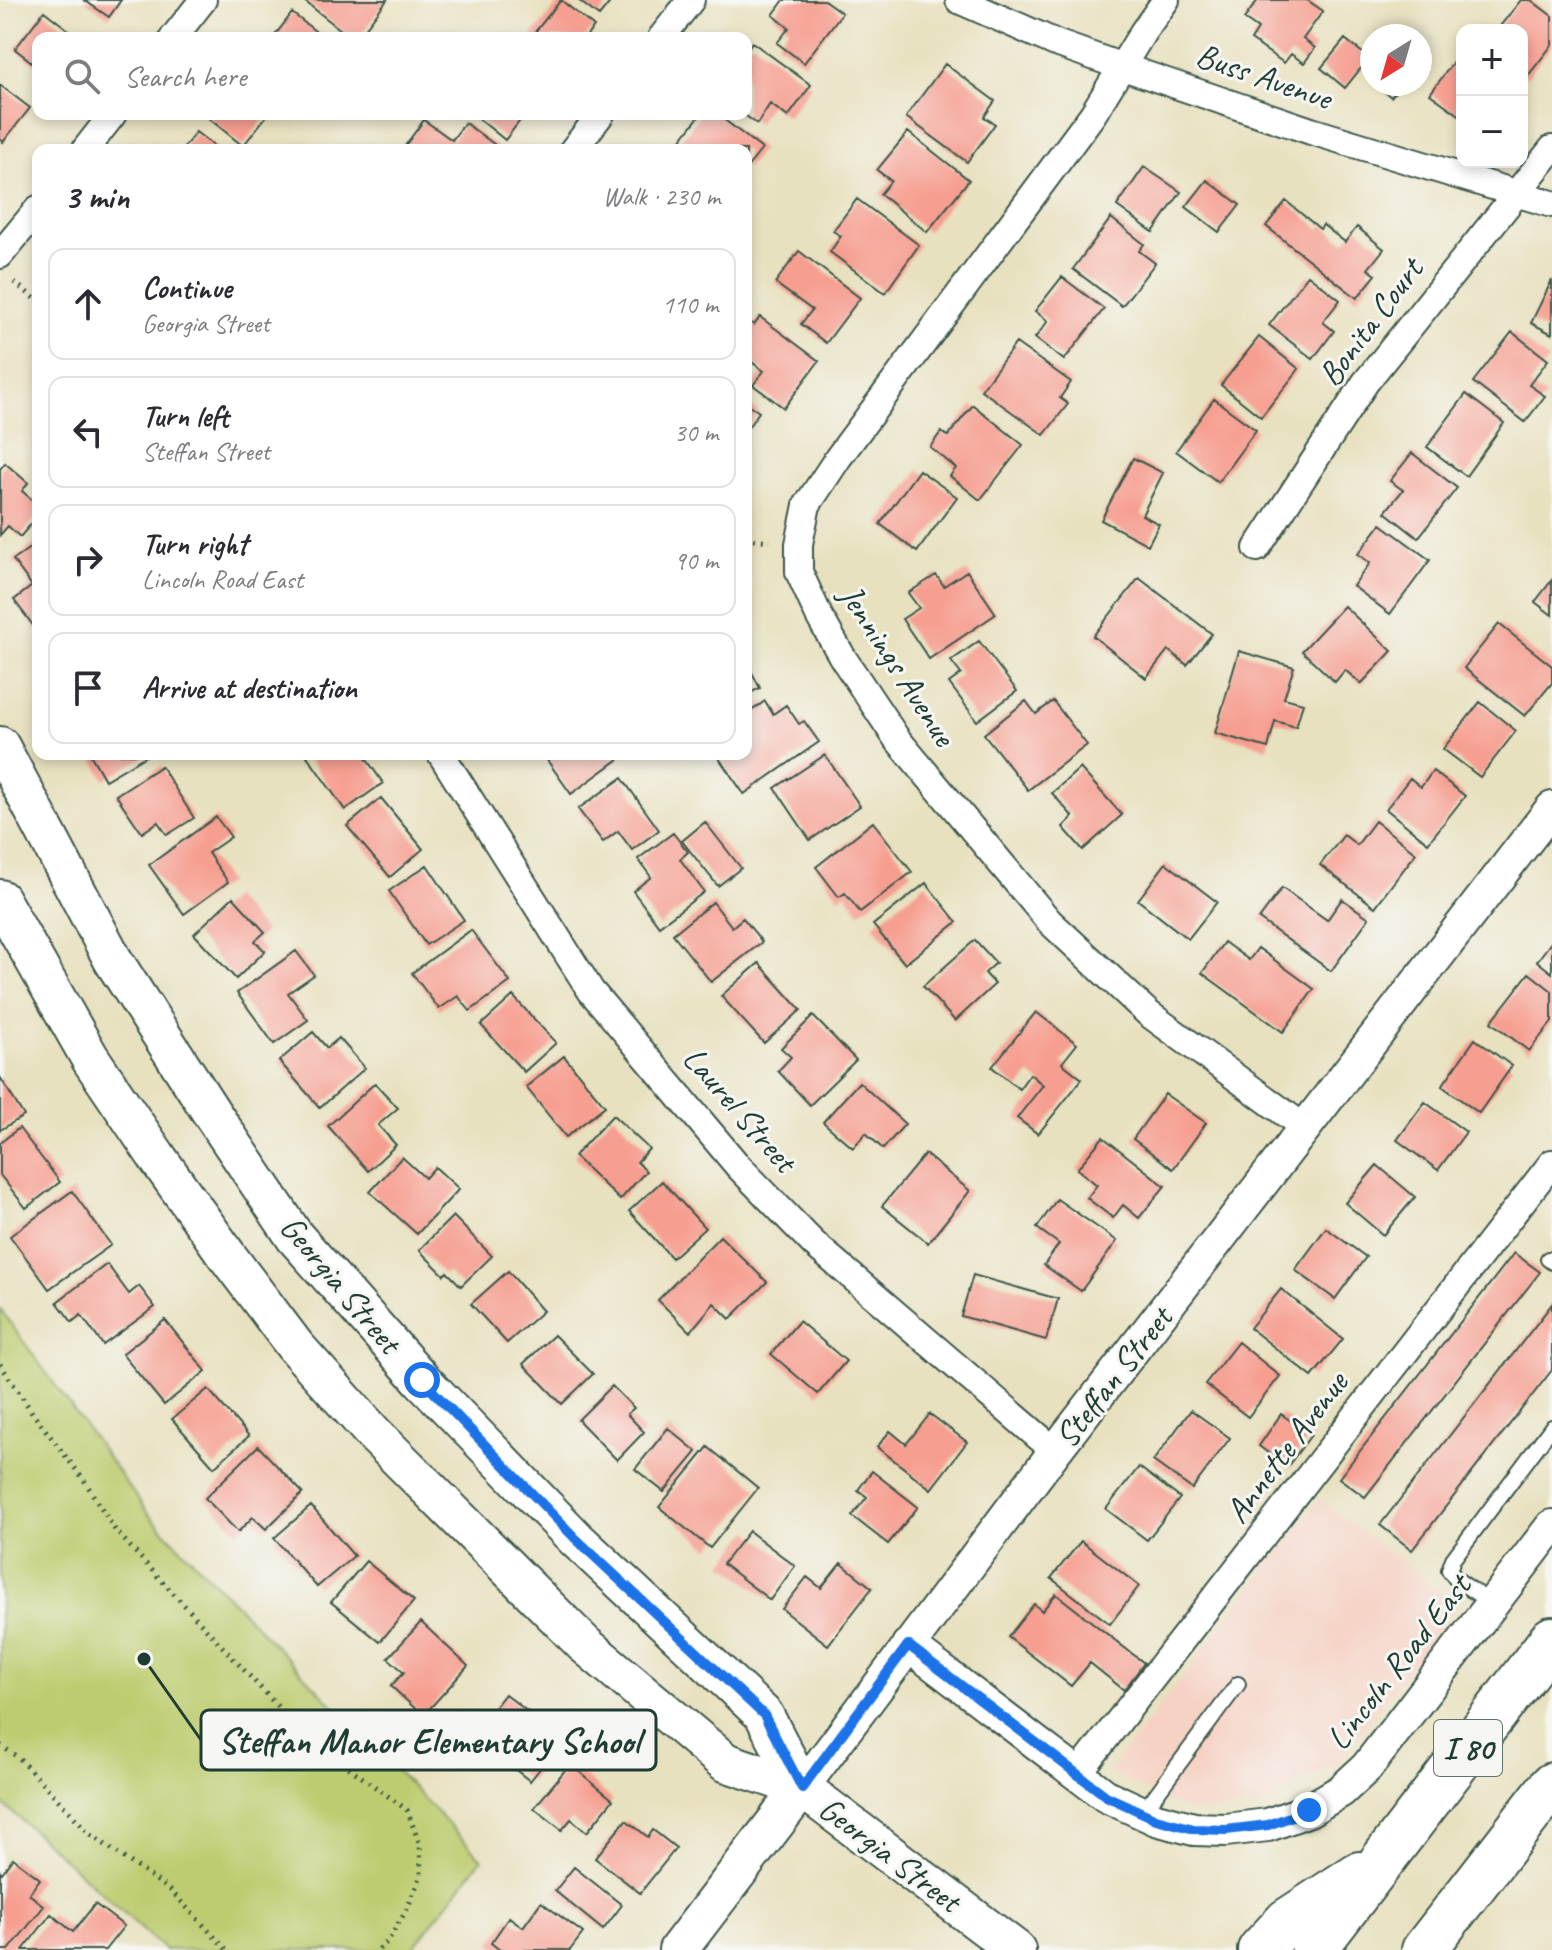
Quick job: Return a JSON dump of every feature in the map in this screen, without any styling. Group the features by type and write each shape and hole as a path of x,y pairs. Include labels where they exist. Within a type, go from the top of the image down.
{"highway":[{"name":"I 80","path":"1314,1950 1552,1639"},
{"name":"I 80","path":"1424,1950 1552,1785"},
{"path":"1260,1950 1287,1921 1384,1857"}],"main road":[{"name":"Georgia Street","path":"0,746 113,960 295,1237 422,1380 565,1528 764,1715 802,1788"},
{"name":"Georgia Street","path":"0,899 90,1058 159,1160 295,1346 373,1433 584,1644 725,1762 802,1788 1016,1950"},
{"name":"Steffan Street","path":"678,1950 802,1788"}],"street":[{"path":"178,32 203,0"},
{"path":"666,32 691,0"},
{"name":"Buss Avenue","path":"959,0 1056,43 1123,67 1311,131 1552,204"},
{"name":"Jennings Avenue","path":"1166,0 1093,114 838,458 807,505 799,544 799,572 843,658 897,739 1050,922 1149,1014 1305,1128"},
{"path":"90,144 108,120"},
{"path":"578,144 596,120"},
{"name":"Bonita Court","path":"1257,548 1365,383 1552,149"},
{"path":"5,266 32,219"},
{"name":"Laurel Street","path":"445,760 591,991 738,1166 814,1244 1055,1451"},
{"name":"Steffan Street","path":"802,1788 1055,1451 1552,808"},
{"name":"Annette Avenue","path":"1077,1775 1552,1163"},
{"name":"Lincoln Road East","path":"908,1645 1106,1796 1156,1819 1194,1829 1226,1830 1268,1825 1309,1810 1341,1791 1367,1767 1552,1526"}],"lane":[{"path":"1492,1604 1456,1579 1449,1570 1453,1559 1552,1427"},
{"path":"1142,1813 1238,1684"}],"path":[{"path":"5,266 32,295"},
{"path":"0,1364 84,1480 115,1530 303,1734 407,1810 420,1845 421,1875 407,1909 388,1941 378,1950"},
{"path":"0,1745 19,1758 90,1834 170,1890 227,1950"}],"shaded area":[{"path":"1319,1499 1458,1605 1340,1760 1259,1808 1186,1811 1109,1772"}],"green space":[{"path":"0,1309 150,1516 482,1859 411,1950 165,1950 0,1801"}],"building":[{"path":"84,0 121,0 109,17"},
{"path":"303,0 387,0 363,32 343,32"},
{"path":"561,0 594,27 590,32 535,32"},
{"path":"578,0 612,0 599,16"},
{"path":"784,0 824,0 842,13 804,63 777,43 789,28 773,15"},
{"path":"1258,0 1307,0 1323,11 1303,39 1315,48 1304,63 1291,54 1284,63 1251,40 1258,29 1244,19"},
{"path":"1521,0 1531,0 1552,16 1552,45 1528,76 1528,24 1502,24"},
{"path":"44,11 71,32 32,32 32,62 15,49"},
{"path":"292,13 316,32 278,32"},
{"path":"1345,39 1360,51 1360,69 1345,88 1321,68"},
{"path":"752,42 811,85 788,117 770,104 757,124 752,120"},
{"path":"1456,58 1456,113 1432,95"},
{"path":"945,64 995,101 984,117 995,124 967,162 906,117"},
{"path":"0,85 30,108 3,142 0,139"},
{"path":"211,120 263,120 245,144"},
{"path":"424,120 452,140 465,123 494,144 406,144"},
{"path":"480,120 520,120 505,140"},
{"path":"696,120 725,120 762,149 752,162 752,144 678,144"},
{"path":"196,132 211,144 187,144"},
{"path":"908,132 969,180 927,232 880,194 891,181 877,170"},
{"path":"1144,167 1181,192 1153,232 1117,206"},
{"path":"1207,180 1240,205 1219,232 1186,207"},
{"path":"857,199 919,245 885,293 830,252 841,236 833,231"},
{"path":"1286,201 1320,229 1323,225 1345,242 1357,227 1384,249 1368,269 1376,275 1357,298 1266,226"},
{"path":"1111,218 1144,244 1139,251 1155,263 1122,306 1073,269"},
{"path":"799,251 860,298 826,343 801,324 812,310 775,283"},
{"path":"1308,275 1340,300 1323,322 1334,331 1313,359 1269,325"},
{"path":"1062,277 1104,309 1064,360 1035,338 1048,321 1035,311"},
{"path":"1552,280 1552,334 1531,323"},
{"path":"760,317 819,361 784,408 753,385 764,371 752,362 752,324 754,325"},
{"path":"1512,332 1548,360 1529,385 1545,396 1525,422 1473,382"},
{"path":"1259,337 1299,369 1261,417 1221,385"},
{"path":"1016,343 1071,382 1060,398 1068,404 1044,435 981,390"},
{"path":"1466,394 1504,423 1466,476 1427,447"},
{"path":"1214,399 1256,430 1218,482 1176,451"},
{"path":"973,405 1023,445 980,500 950,476 956,468 930,447 941,432 948,436"},
{"path":"752,407 759,412 752,422"},
{"path":"1412,453 1457,488 1418,538 1385,512 1403,490 1390,481"},
{"path":"1133,458 1163,473 1142,515 1159,524 1148,545 1101,520"},
{"path":"5,463 28,483 22,491 32,500 32,523 20,537 8,526 0,535 0,469"},
{"path":"919,470 957,497 917,552 880,524"},
{"path":"1381,524 1430,560 1390,614 1353,586 1370,563 1358,554"},
{"path":"32,546 32,586 13,560"},
{"path":"967,571 996,614 929,659 902,619 919,608 908,593 936,575 944,586"},
{"path":"1139,578 1212,634 1187,665 1168,650 1146,678 1093,636"},
{"path":"1552,580 1552,615 1535,602"},
{"path":"32,586 32,624 14,600"},
{"path":"1344,606 1392,651 1361,684 1345,670 1335,682 1302,651"},
{"path":"1499,624 1552,666 1552,683 1525,716 1464,668"},
{"path":"979,641 1017,691 977,721 949,683 961,674 951,661"},
{"path":"1239,651 1294,667 1284,698 1303,703 1296,727 1275,721 1268,748 1215,733"},
{"path":"752,673 760,688 752,692"},
{"path":"765,701 773,714 786,705 799,724 804,721 819,742 744,794 720,760 752,760 752,711"},
{"path":"1026,701 1036,714 1053,701 1087,745 1028,790 984,734"},
{"path":"1480,702 1516,731 1480,777 1443,749"},
{"path":"825,755 860,806 810,840 775,788"},
{"path":"93,760 139,760 105,780"},
{"path":"310,760 367,760 383,783 345,810"},
{"path":"547,760 618,760 571,794"},
{"path":"161,766 194,818 167,835 158,822 142,833 116,795"},
{"path":"1080,768 1122,815 1083,850 1063,827 1073,817 1052,793"},
{"path":"1433,771 1465,796 1428,843 1386,809 1410,778 1421,787"},
{"path":"622,778 659,830 632,850 618,831 603,842 578,809"},
{"path":"381,798 423,849 390,877 347,826"},
{"path":"216,817 231,837 208,853 228,882 184,914 149,865"},
{"path":"1375,821 1416,853 1375,907 1320,865 1344,835 1357,845"},
{"path":"705,822 741,868 718,886 682,841"},
{"path":"873,822 912,872 860,912 845,893 839,897 816,867"},
{"path":"673,833 688,852 680,859 704,892 659,926 633,891 651,877 638,859"},
{"path":"1166,863 1217,902 1188,939 1138,900"},
{"path":"427,865 464,920 426,945 389,891"},
{"path":"926,883 957,922 905,964 873,925"},
{"path":"1282,888 1327,920 1342,899 1369,918 1331,971 1259,919"},
{"path":"233,897 265,932 255,941 265,951 236,979 194,934"},
{"path":"713,902 732,927 743,918 762,942 711,982 673,934"},
{"path":"471,930 510,982 470,1011 458,996 439,1009 412,973"},
{"path":"975,940 996,963 985,973 995,984 955,1021 923,986"},
{"path":"1552,941 1552,973 1537,961"},
{"path":"1224,942 1249,960 1258,948 1314,989 1283,1032 1202,973"},
{"path":"296,951 314,975 288,993 308,1020 274,1044 237,993"},
{"path":"759,963 801,1010 764,1043 721,996"},
{"path":"1529,973 1552,991 1552,1022 1529,1051 1491,1022"},
{"path":"513,996 556,1043 524,1072 481,1025"},
{"path":"1036,1012 1077,1044 1062,1063 1082,1079 1038,1134 1017,1118 1043,1085 1030,1074 1019,1089 992,1067"},
{"path":"813,1016 856,1060 810,1105 778,1071 791,1057 781,1048"},
{"path":"313,1032 327,1048 339,1038 365,1068 320,1108 279,1061"},
{"path":"1475,1039 1512,1066 1479,1113 1442,1086"},
{"path":"564,1056 605,1106 566,1137 526,1087"},
{"path":"0,1077 24,1116 0,1130"},
{"path":"859,1082 905,1124 883,1149 866,1133 853,1148 823,1122"},
{"path":"375,1083 398,1108 378,1125 396,1145 368,1171 328,1126"},
{"path":"1165,1094 1206,1123 1173,1169 1133,1139"},
{"path":"1425,1102 1466,1132 1438,1170 1397,1140"},
{"path":"613,1115 649,1149 637,1162 646,1171 620,1200 574,1156"},
{"path":"19,1128 60,1182 26,1208 0,1175 0,1143"},
{"path":"1103,1137 1165,1186 1139,1218 1123,1205 1113,1218 1087,1198 1097,1185 1077,1169"},
{"path":"925,1154 970,1191 928,1243 882,1206"},
{"path":"402,1157 425,1178 435,1167 459,1189 417,1234 370,1192"},
{"path":"1377,1165 1415,1197 1383,1235 1345,1203"},
{"path":"662,1181 705,1228 672,1258 629,1211"},
{"path":"72,1191 111,1245 49,1289 10,1236"},
{"path":"1057,1199 1117,1241 1081,1291 1044,1265 1059,1244 1037,1228"},
{"path":"453,1216 492,1256 461,1286 447,1272 444,1275 419,1250"},
{"path":"1326,1228 1366,1257 1335,1299 1295,1270"},
{"path":"720,1236 767,1282 730,1319 714,1303 690,1332 658,1300"},
{"path":"1514,1253 1540,1272 1365,1497 1339,1478"},
{"path":"107,1264 129,1294 139,1286 155,1307 103,1345 81,1315 72,1322 57,1302"},
{"path":"508,1271 543,1311 507,1343 471,1304"},
{"path":"973,1275 1058,1299 1046,1340 961,1316"},
{"path":"1281,1289 1343,1339 1312,1377 1250,1328"},
{"path":"1552,1304 1552,1370 1412,1550 1380,1525"},
{"path":"165,1320 206,1371 164,1405 122,1354"},
{"path":"799,1321 846,1361 818,1394 771,1354"},
{"path":"554,1335 593,1374 562,1404 523,1364"},
{"path":"1238,1342 1280,1376 1248,1417 1205,1384"},
{"path":"612,1386 634,1408 627,1414 644,1432 617,1460 578,1420"},
{"path":"208,1389 249,1436 214,1467 172,1419"},
{"path":"1191,1410 1230,1438 1192,1489 1153,1461"},
{"path":"930,1414 967,1442 931,1489 877,1447 890,1431 906,1444"},
{"path":"1281,1414 1311,1435 1287,1467 1259,1446"},
{"path":"668,1428 697,1452 664,1492 635,1469"},
{"path":"258,1446 303,1493 266,1529 253,1517 238,1532 205,1498"},
{"path":"708,1447 758,1488 710,1548 659,1507"},
{"path":"1139,1467 1180,1498 1147,1540 1106,1509"},
{"path":"872,1471 918,1507 888,1544 852,1516 867,1497 858,1490"},
{"path":"311,1506 354,1556 317,1587 274,1538"},
{"path":"749,1531 795,1566 770,1600 723,1564"},
{"path":"1081,1541 1139,1586 1110,1624 1051,1578"},
{"path":"366,1561 414,1601 380,1642 331,1602"},
{"path":"841,1563 872,1588 828,1645 782,1609 807,1577 821,1588"},
{"path":"1056,1594 1144,1663 1124,1690 1090,1663 1071,1686 1008,1637 1034,1604 1042,1611"},
{"path":"421,1622 468,1666 423,1716 391,1686 404,1672 388,1658"},
{"path":"505,1694 546,1726 540,1733 557,1747 530,1781 499,1757 493,1764 466,1744"},
{"path":"570,1764 613,1800 587,1832 571,1819 562,1830 534,1808"},
{"path":"626,1820 648,1837 653,1830 676,1848 640,1893 595,1858"},
{"path":"13,1858 40,1879 29,1894 44,1906 9,1950 0,1950 0,1871 2,1873"},
{"path":"574,1867 622,1905 603,1930 555,1891"},
{"path":"541,1902 583,1933 570,1950 500,1950 491,1943 509,1917 523,1927"},
{"path":"95,1904 124,1926 105,1950 23,1950 51,1914 73,1932"}],"place":[{"name":"Steffan Manor Elementary School","path":"144,1659"}],"route":[{"path":"422,1380 576,1539 764,1715 802,1788 908,1645 1106,1796 1156,1819 1194,1829 1226,1830 1268,1825 1309,1810"}]}
